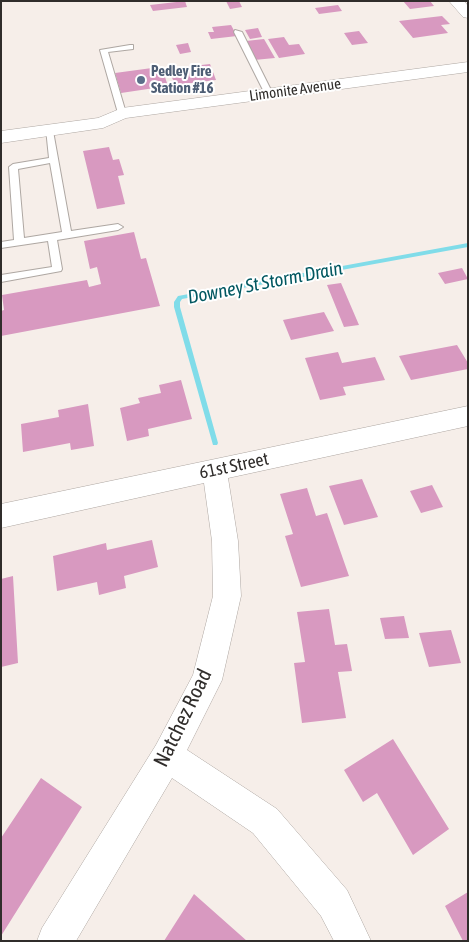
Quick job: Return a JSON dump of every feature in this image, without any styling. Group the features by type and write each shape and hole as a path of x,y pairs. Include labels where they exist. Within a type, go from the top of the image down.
{"main road":[{"name":"Limonite Avenue","path":"1,137 103,123 122,113 468,67"},
{"name":"Limonite Avenue","path":"1,122 104,108 122,113"}],"street":[{"path":"456,1 468,14"},
{"name":"61st Street","path":"1,516 468,416"},
{"name":"Natchez Road","path":"55,941 167,756 207,680 226,596 225,541 213,470"},
{"path":"167,756 265,821 334,903 352,941"}],"lane":[{"path":"238,32 269,94"},
{"path":"122,113 104,50 130,47"},
{"path":"49,131 67,235"},
{"path":"19,242 13,167 54,160"},
{"path":"1,245 118,226"},
{"path":"1,279 57,269 52,237"}],"building":[{"path":"185,1 187,7 153,11 150,5"},
{"path":"226,1 239,1 242,7 230,9"},
{"path":"403,1 430,1 434,6 410,9"},
{"path":"338,5 342,11 319,14 315,8"},
{"path":"442,16 450,24 441,25 448,33 413,38 399,21"},
{"path":"231,25 237,36 211,39 208,32 214,32 212,27"},
{"path":"258,28 262,37 250,39 245,30"},
{"path":"359,31 368,43 352,45 344,33"},
{"path":"284,37 289,45 299,44 305,54 279,58 268,39"},
{"path":"264,39 275,58 254,60 246,41"},
{"path":"188,43 191,52 180,54 176,45"},
{"path":"210,64 216,80 175,85 171,75 178,74 176,68"},
{"name":"Pedley Fire Station #16","path":"152,68 153,72 163,71 168,86 121,93 115,73"},
{"path":"109,147 113,160 119,159 124,175 118,176 125,204 97,209 83,151"},
{"path":"134,232 141,259 146,258 160,306 1,336 1,311 4,310 2,295 87,280 89,287 101,284 97,267 90,269 84,241"},
{"path":"462,268 468,279 445,284 438,273"},
{"path":"341,283 359,325 344,327 327,285"},
{"path":"324,312 334,331 291,340 283,320"},
{"path":"457,345 468,363 468,369 411,380 399,356"},
{"path":"338,352 342,363 375,357 385,380 343,387 346,395 320,400 305,358"},
{"path":"181,380 192,419 148,429 149,436 127,441 120,408 140,403 138,398 161,393 159,385"},
{"path":"88,404 94,446 71,450 70,443 23,452 21,424 59,417 58,410"},
{"path":"362,479 378,517 344,525 329,486"},
{"path":"432,485 443,507 421,513 410,491"},
{"path":"307,488 316,516 327,513 349,576 301,587 285,536 293,534 280,494"},
{"path":"152,540 158,567 124,576 126,588 99,595 97,582 57,591 53,556 106,543 107,550"},
{"path":"13,576 18,663 1,667 1,579"},
{"path":"329,609 335,645 347,644 352,671 338,672 346,718 302,723 294,663 305,662 297,612"},
{"path":"404,616 409,638 385,639 380,618"},
{"path":"451,630 461,663 429,667 419,633"},
{"path":"393,739 449,829 413,855 377,793 363,802 344,770"},
{"path":"41,778 82,807 1,936 1,838"},
{"path":"468,892 468,941 463,941 445,906"},
{"path":"194,894 247,941 164,941"}],"waterway":[{"name":"Downey St Storm Drain","path":"215,443 177,307 180,297 468,245"}],"place":[{"name":"Pedley Fire Station #16","path":"141,80"}]}
